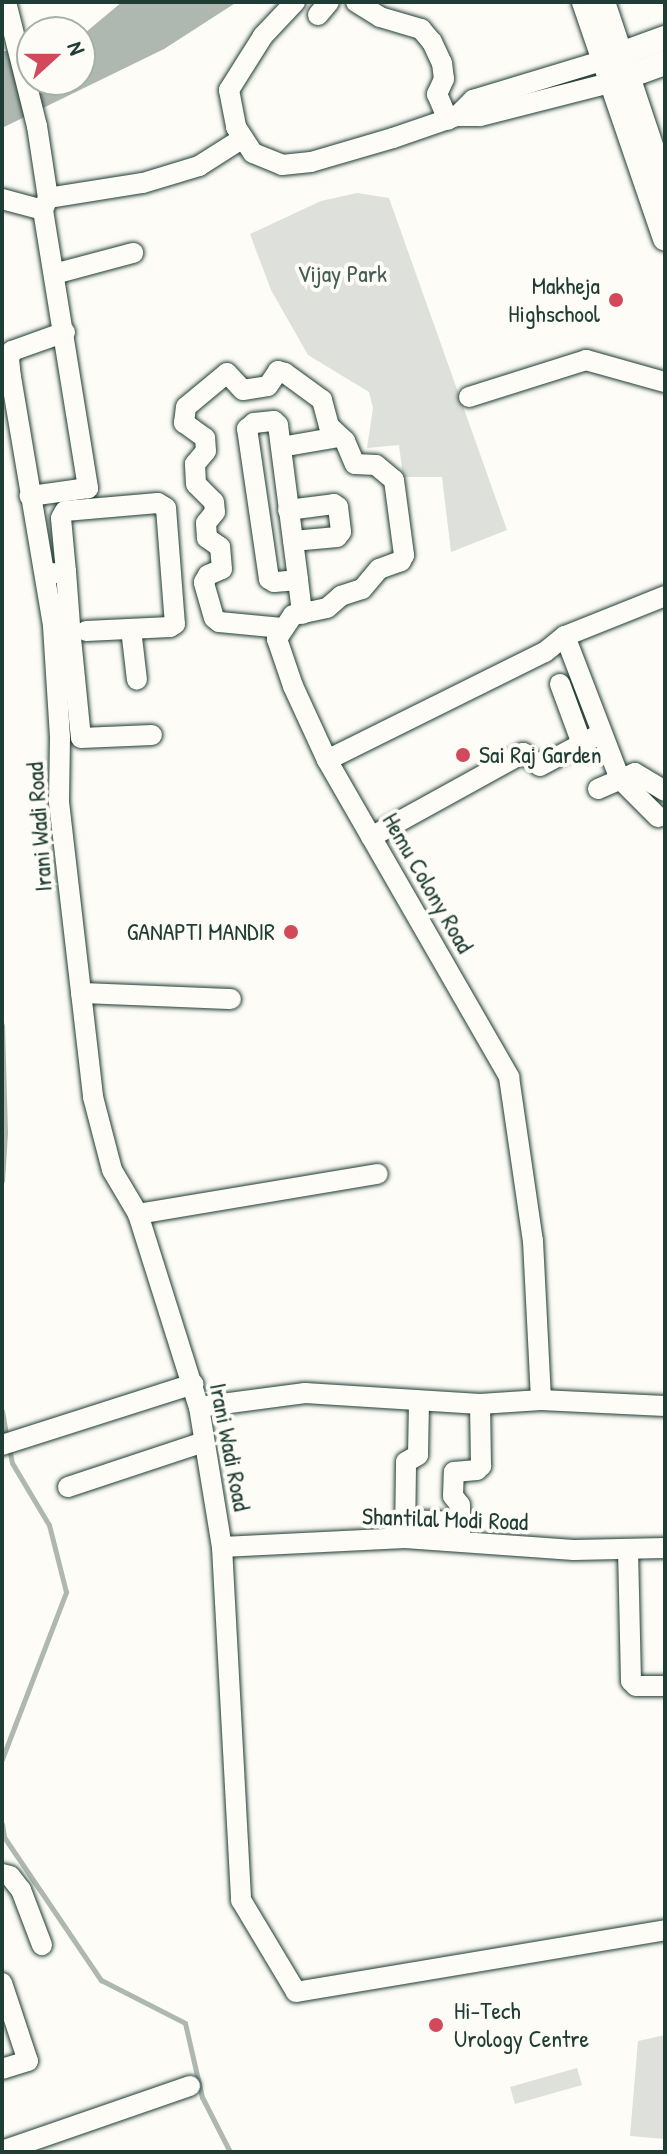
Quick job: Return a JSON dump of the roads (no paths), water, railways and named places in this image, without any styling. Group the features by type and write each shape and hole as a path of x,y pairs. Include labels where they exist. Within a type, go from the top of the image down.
{"street":[{"path":"6,2 37,126 54,274 88,488 30,496"},
{"path":"295,2 263,36 229,90 236,127 253,153 282,165 311,162 452,118 480,116 617,69 665,63"},
{"path":"356,2 380,17 421,29 432,42 442,63 444,79 437,94 452,118"},
{"path":"584,2 617,69 664,180"},
{"path":"603,2 617,69 665,239"},
{"path":"617,69 665,38"},
{"path":"2,199 46,204 143,183 199,166 243,138"},
{"path":"54,274 133,253"},
{"name":"Irani Wadi Road","path":"65,332 12,351 9,359 30,496 56,573 70,636 71,738 59,802 93,1097 112,1170 138,1214 193,1384 222,1547 241,1900 296,1992 665,1930"},
{"path":"469,397 586,360 665,382"},
{"path":"278,371 322,400 329,426 345,441 355,464 376,465 394,480 404,555 401,561 379,569 362,589 341,596 327,608 302,614 293,615 282,628 219,622 214,618 204,582 208,575 222,569 220,547 207,538 206,523 215,512 214,502 196,484 195,464 206,451 205,438 184,423 186,407 227,373 243,390 268,386 278,371"},
{"path":"298,580 274,582 269,579 247,429 254,423 274,421 281,447 288,510 293,541 298,580 302,614"},
{"path":"281,447 339,437"},
{"path":"56,573 61,518 65,511 158,503 166,508 175,624 170,627 70,636"},
{"path":"288,510 334,504 338,507 341,532 337,537 293,541"},
{"path":"327,760 545,652 565,636 665,596"},
{"name":"Hemu Colony Road","path":"282,628 277,639 293,686 327,760 509,1077 533,1241 541,1400"},
{"path":"131,629 137,680"},
{"path":"565,636 620,779 658,817"},
{"path":"560,684 582,744"},
{"path":"371,837 523,753 540,766 602,733"},
{"path":"71,738 152,735"},
{"path":"598,789 635,773 665,791"},
{"path":"81,993 231,999"},
{"path":"138,1214 378,1174"},
{"path":"2,1445 193,1384"},
{"path":"199,1407 305,1393 480,1404 541,1400 665,1406"},
{"path":"405,1529 406,1462 418,1455 419,1401"},
{"path":"460,1531 460,1505 453,1496 454,1472 477,1470 481,1466 480,1404"},
{"path":"68,1487 204,1442"},
{"name":"Shantilal Modi Road","path":"222,1547 405,1529 460,1531 483,1546 628,1553 665,1548"},
{"path":"665,1557 628,1553 631,1681 636,1686 665,1686"},
{"path":"2,1874 10,1876 21,1890 42,1945"},
{"path":"2,1983 28,2058 28,2061 4,2062"},
{"path":"2,2151 190,2086"}],"waterway":[{"path":"2,1025 5,1133 2,1181"},
{"path":"2,1411 7,1438"},
{"path":"2,1759 66,1592 49,1525 12,1463 9,1447"},
{"path":"2,1824 4,1837 101,1980 185,2023 202,2097 230,2152"}],"place":[{"name":"Makheja Highschool","path":"616,300"},
{"name":"Sai Raj Garden","path":"463,755"},
{"name":"GANAPTI MANDIR","path":"291,932"},
{"name":"Hi-Tech Urology Centre","path":"436,2025"}],"park label":[{"name":"Vijay Park","path":"342,274"}]}
